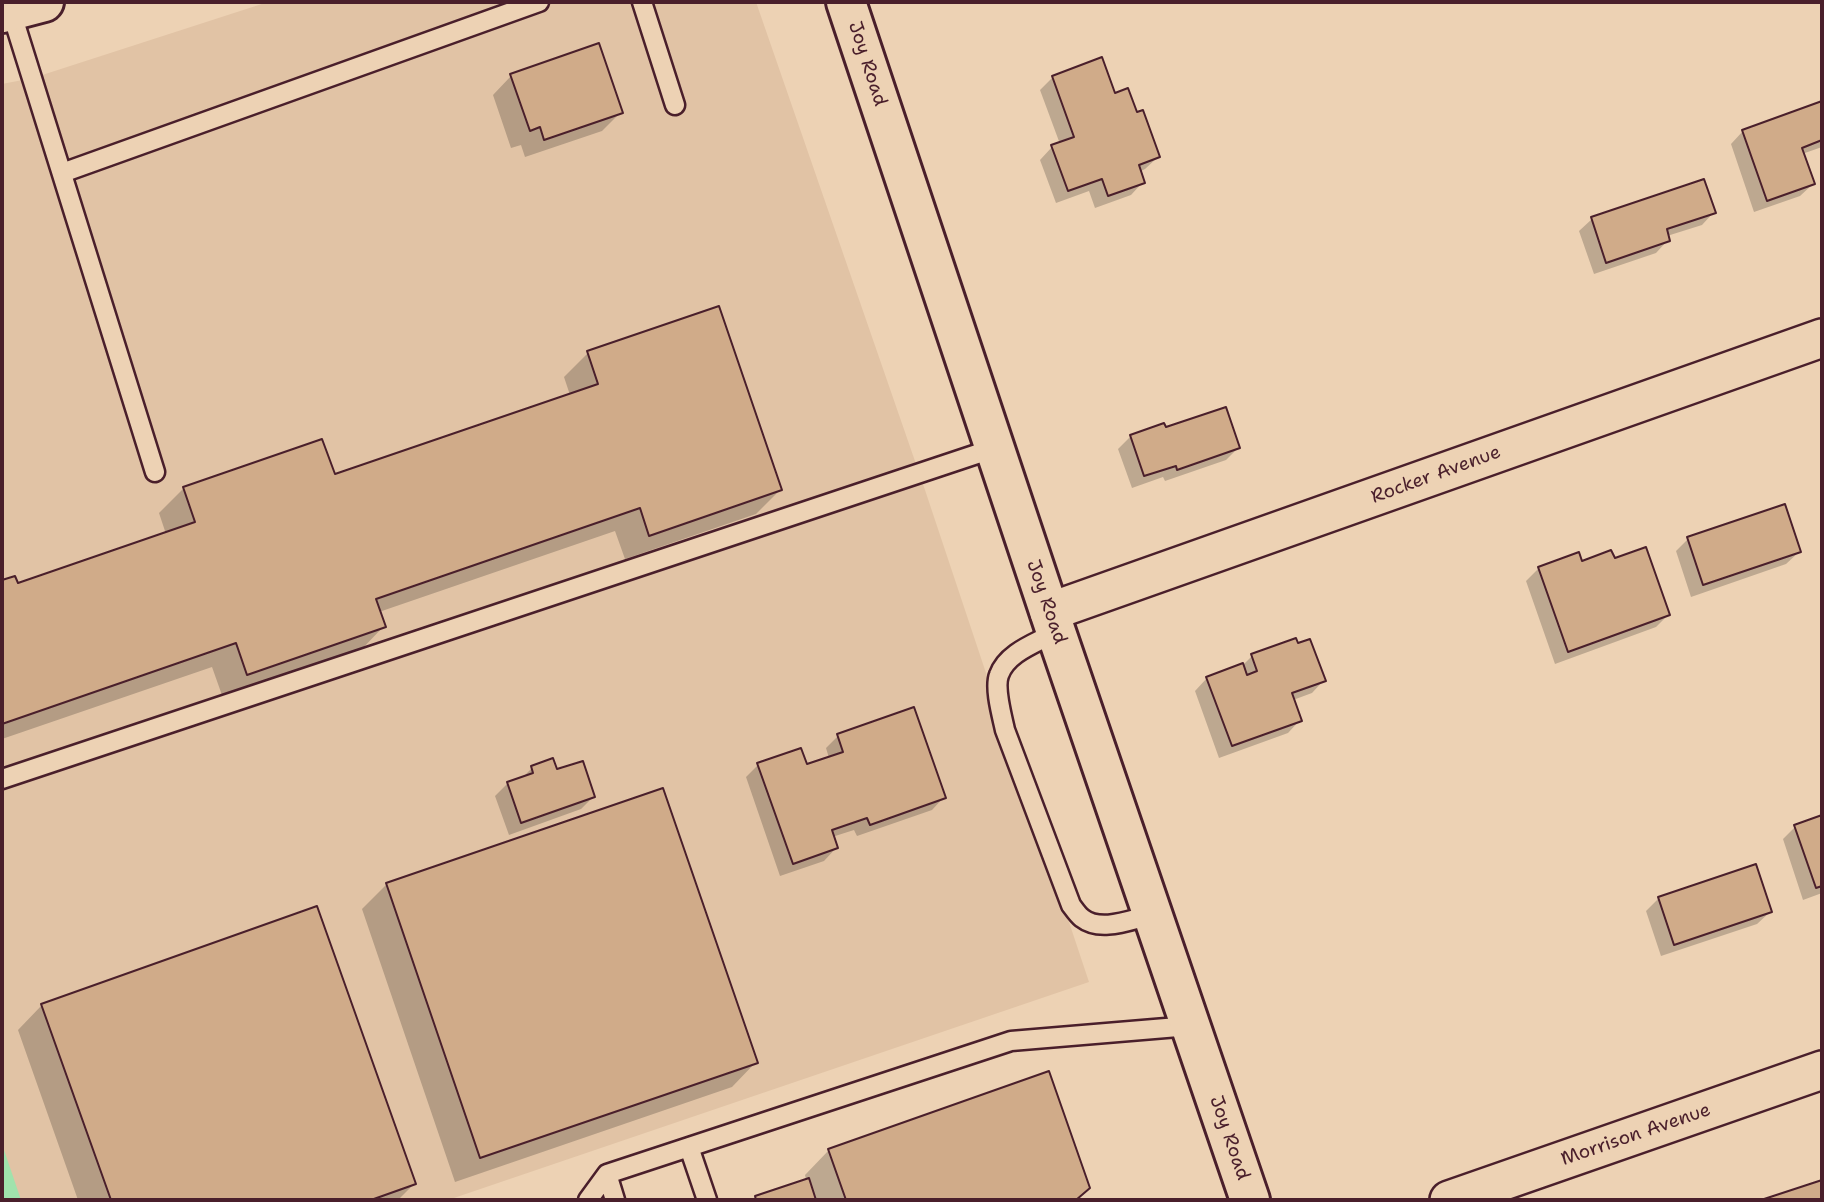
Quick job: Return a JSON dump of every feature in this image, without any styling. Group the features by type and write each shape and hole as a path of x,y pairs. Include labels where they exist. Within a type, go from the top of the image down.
{"street":[{"name":"Joy Road","path":"846,2 1250,1200"},
{"name":"Rocker Avenue","path":"1053,622 1822,338"},
{"name":"Morrison Avenue","path":"1449,1200 1822,1070"}],"lane":[{"path":"62,173 539,2"},
{"path":"642,2 675,105"},
{"path":"19,8 62,173 155,472"},
{"path":"2,779 995,448"},
{"path":"1053,622 1014,655 998,675 1004,730 1071,905 1082,919 1096,925 1107,925 1152,915"},
{"path":"588,1200 607,1174 1011,1041 1190,1026"},
{"path":"689,1147 707,1200"},
{"path":"607,1174 615,1200"}],"shaded area":[{"path":"268,2 756,2 925,490 1089,982 448,1200 2,1200 2,84 33,78"}],"green space":[{"path":"2,1144 21,1200 2,1200"}],"building":[{"path":"599,43 623,113 544,140 540,127 530,131 510,74"},
{"path":"1102,57 1115,93 1128,88 1137,112 1143,110 1160,157 1139,165 1145,183 1108,196 1102,179 1068,191 1051,145 1074,137 1052,76"},
{"path":"1822,101 1822,140 1802,148 1815,184 1767,201 1742,130"},
{"path":"1704,179 1716,213 1667,229 1670,241 1606,263 1591,217"},
{"path":"719,306 782,490 649,536 640,508 376,599 386,627 247,675 236,643 2,724 2,580 15,576 18,583 195,522 183,487 322,439 335,474 598,384 587,351"},
{"path":"1226,407 1240,448 1177,470 1176,466 1144,476 1130,435 1164,423 1166,427"},
{"path":"1785,504 1801,552 1703,585 1687,537"},
{"path":"1646,547 1670,615 1568,652 1538,567 1579,552 1582,561 1611,550 1615,558"},
{"path":"1296,638 1298,643 1310,639 1326,681 1292,693 1302,721 1232,746 1206,677 1243,663 1247,675 1257,671 1251,654"},
{"path":"914,707 946,798 870,825 867,818 832,830 838,848 793,864 757,763 801,748 807,764 843,752 837,734"},
{"path":"553,758 557,769 583,761 595,797 521,823 507,782 533,773 531,766"},
{"path":"663,788 758,1063 480,1158 386,883"},
{"path":"1822,815 1822,886 1816,888 1794,825"},
{"path":"1756,864 1772,912 1674,945 1658,897"},
{"path":"317,906 416,1184 371,1200 111,1200 41,1004"},
{"path":"1049,1071 1090,1188 1076,1200 846,1200 828,1149"},
{"path":"809,1178 816,1200 756,1200 755,1196"},
{"path":"1822,1180 1822,1200 1761,1200"}]}
